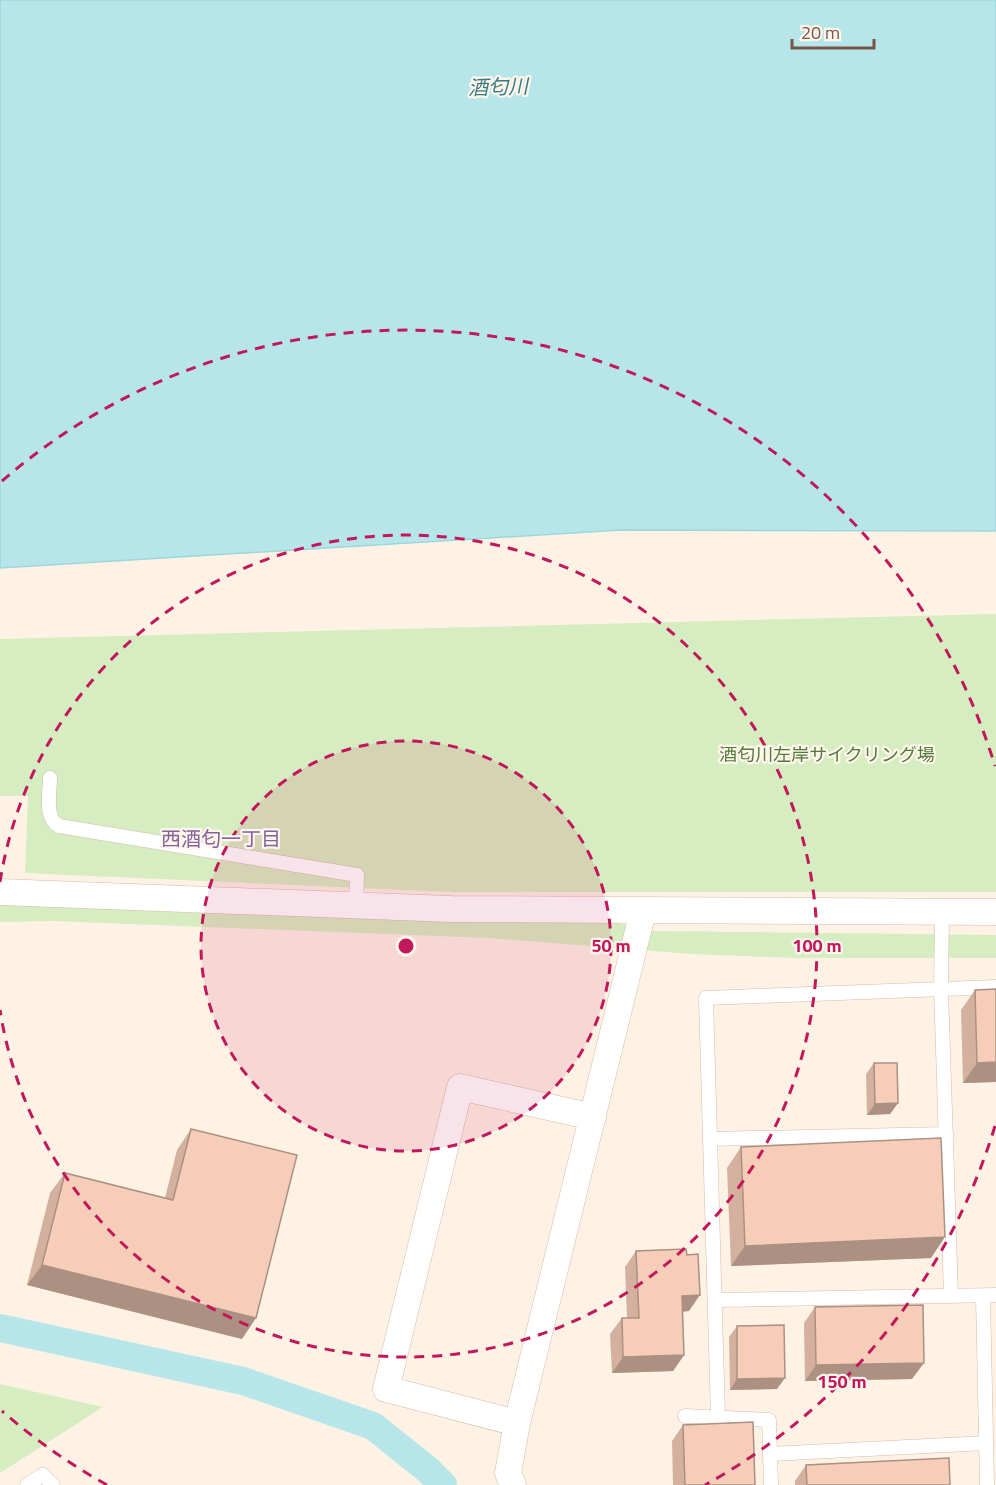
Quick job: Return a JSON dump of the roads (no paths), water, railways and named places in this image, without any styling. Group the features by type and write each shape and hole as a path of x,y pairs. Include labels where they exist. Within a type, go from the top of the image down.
{"street":[{"path":"0,892 356,906 643,911 996,912"},
{"path":"513,1485 508,1473 517,1423 643,911"},
{"path":"517,1423 386,1389 460,1087 593,1117"}],"lane":[{"path":"50,778 50,815 53,823 59,826 357,875 356,906"},
{"path":"942,913 941,989 951,1296"},
{"path":"718,1418 706,998 996,987"},
{"path":"710,1139 946,1134"},
{"path":"715,1300 990,1296 987,1485"},
{"path":"685,1416 769,1420 771,1485"},
{"path":"770,1454 986,1443"},
{"path":"27,1485 43,1475 53,1485"}],"water":[{"name":"酒匂川","path":"0,0 996,0 996,531 621,530 0,568"}],"waterway":[{"path":"0,1328 243,1381 373,1426 428,1470 443,1485"}],"district":[{"name":"西酒匂一丁目","path":"221,839"}],"park label":[{"name":"酒匂川左岸サイクリング場","path":"827,755"}]}
